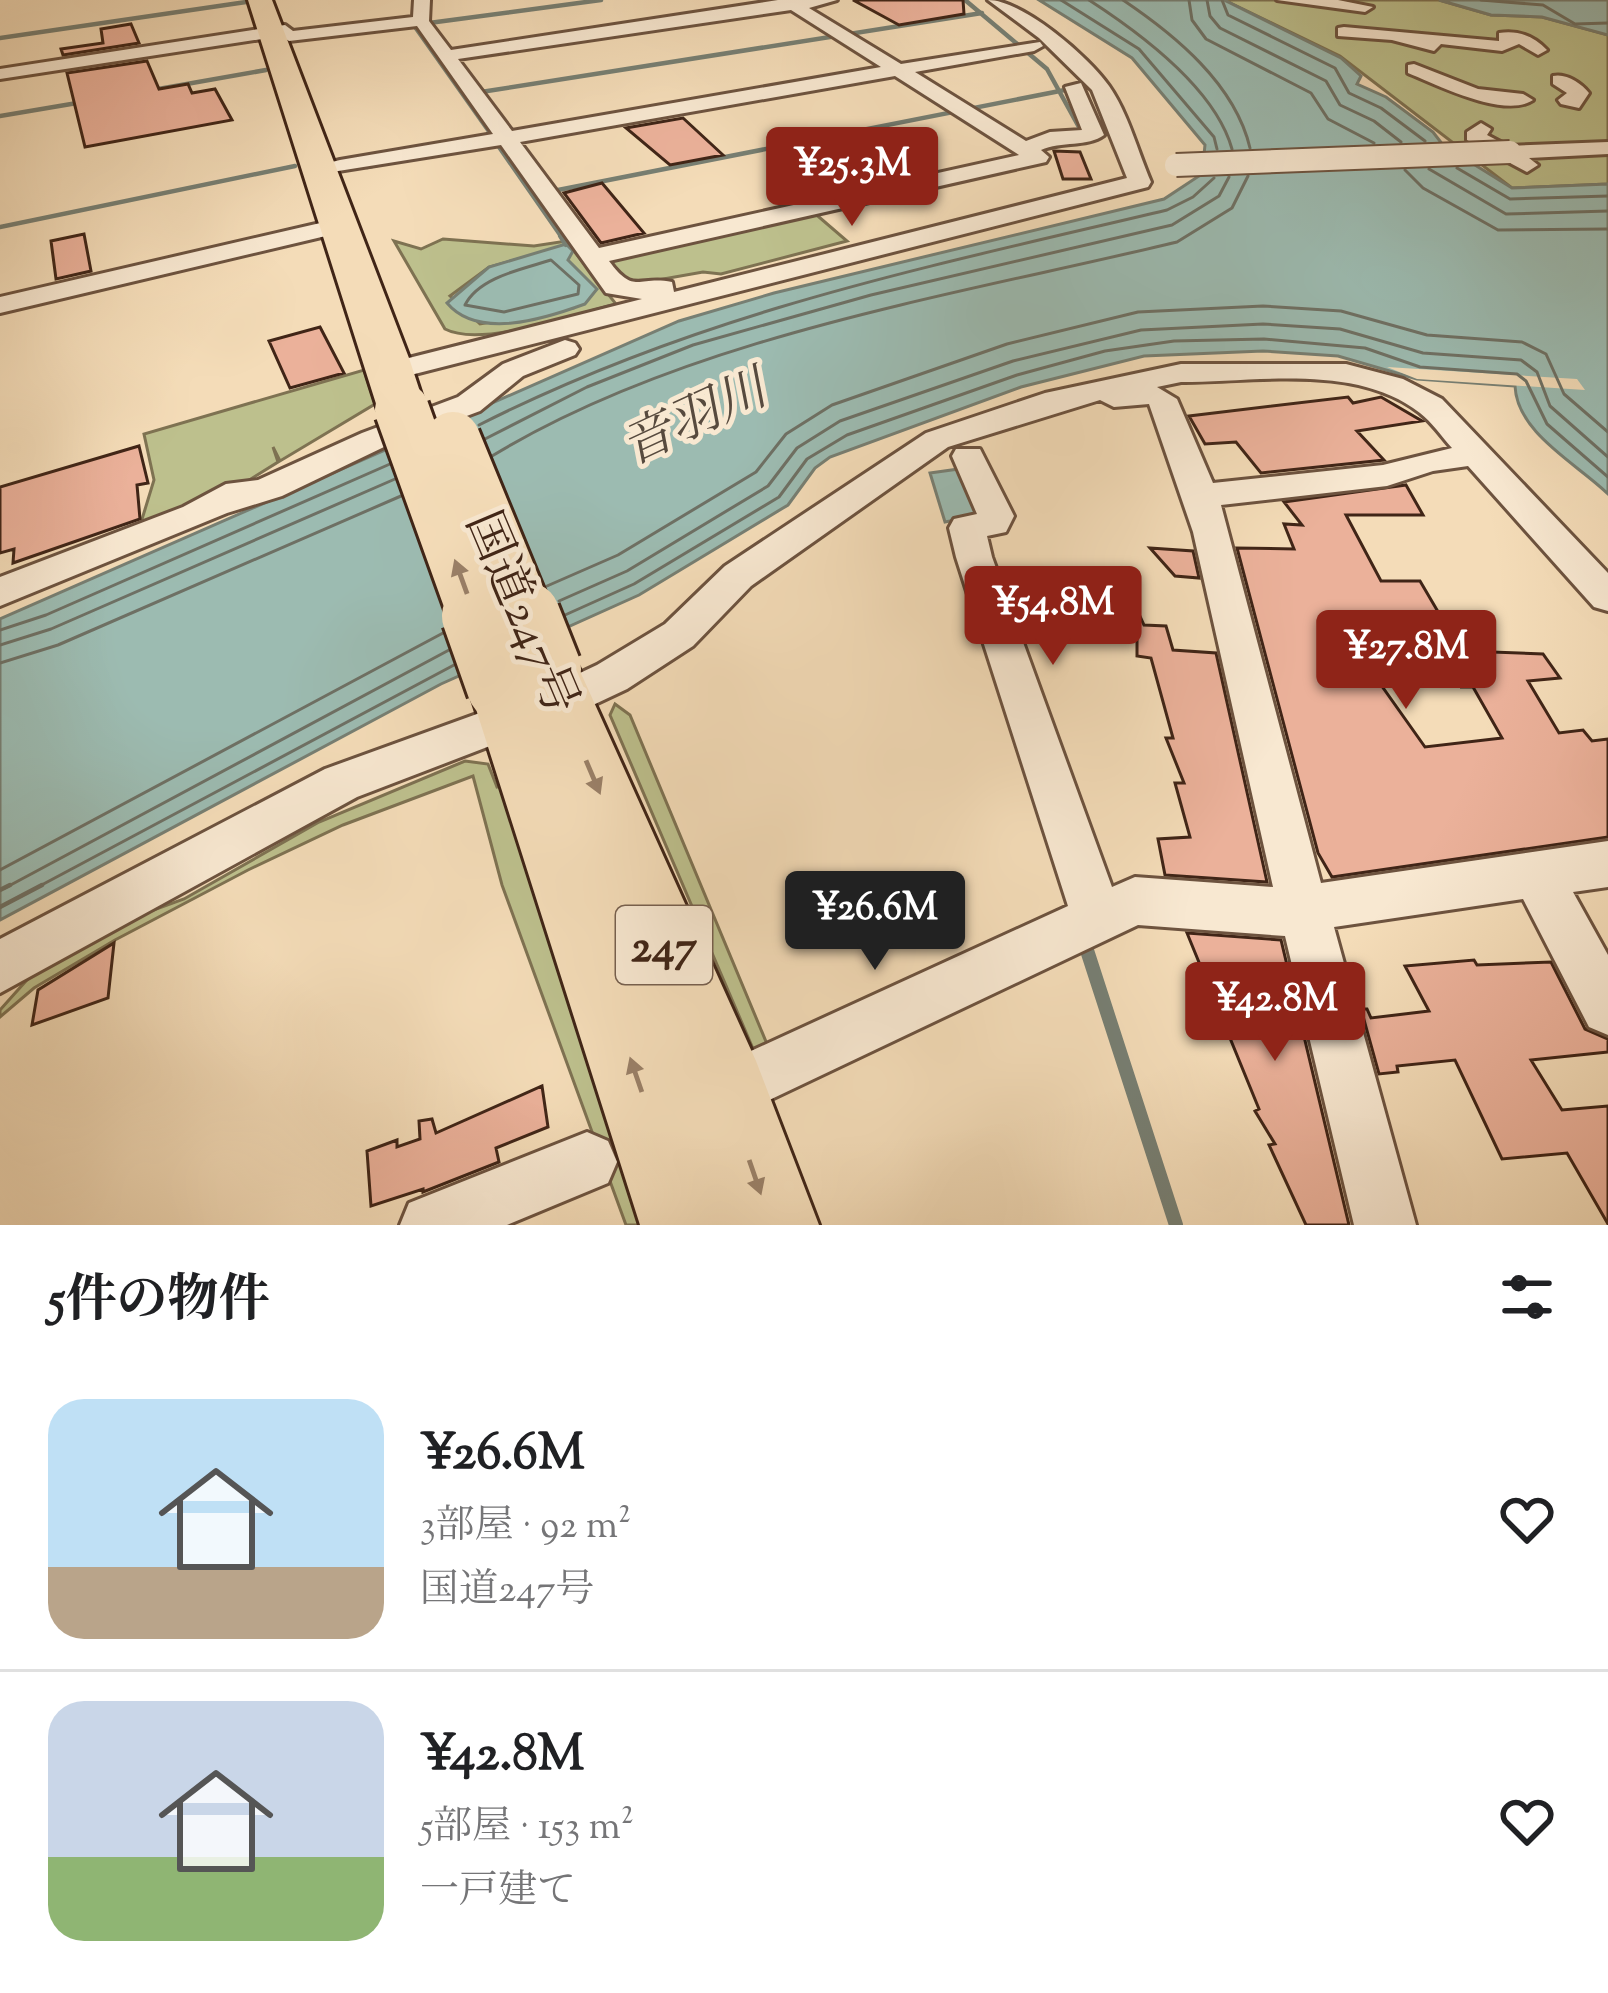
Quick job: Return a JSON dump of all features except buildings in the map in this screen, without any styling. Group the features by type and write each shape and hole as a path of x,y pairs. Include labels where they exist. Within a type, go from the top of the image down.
{"highway":[{"name":"国道247号","path":"275,20 340,167 411,389"},
{"name":"国道247号","path":"275,20 294,112 411,389 530,694 688,1225"},
{"name":"国道247号","path":"530,694 725,1092 771,1225"}],"street":[{"path":"446,56 829,0"},
{"path":"976,0 1034,46 1075,89 1094,135 1050,138 1025,148"},
{"path":"996,0 1050,38 1101,88 1158,164"},
{"path":"1023,0 1077,36"},
{"path":"1285,0 1307,11 1365,7"},
{"path":"592,257 1038,157 790,3"},
{"path":"0,74 275,20 365,20 422,10 446,56 615,287 626,292 699,283 727,288"},
{"path":"1344,32 1502,46 1510,44 1505,37 1515,37 1538,50"},
{"path":"1402,34 1446,47"},
{"path":"340,167 1034,46"},
{"path":"1560,80 1580,93 1568,100 1573,104"},
{"path":"1407,81 1523,100"},
{"path":"1488,97 1495,116 1470,140 1509,157"},
{"path":"1479,130 1509,157"},
{"path":"220,503 411,389 727,288 1120,189 1140,182 1158,164 1509,157 1608,148"},
{"path":"0,305 342,225"},
{"path":"0,592 220,503 270,488 373,440 469,404 513,370 538,359 727,288"},
{"path":"1,967 341,782 530,694 612,677 680,635 738,576 919,448 1056,400 1180,373 1346,373 1416,397 1477,454 1608,597"},
{"path":"1056,400 1080,403 1152,395 1162,399 1202,496 1215,537 1228,617 1385,1225"},
{"path":"1202,496 1387,476 1428,461 1477,454"},
{"path":"968,455 996,516 992,524 967,529 974,557 1086,922"},
{"path":"0,577 75,562"},
{"path":"725,1092 1135,901 1303,913 1329,904 1608,864"},
{"path":"1536,874 1608,1008"},
{"path":"431,1225 587,1162"}],"green space":[{"path":"1224,0 1439,0 1491,15 1542,17 1608,35 1608,184 1512,188 1340,56"},
{"path":"812,211 847,241 721,274 703,272 635,284 623,283 607,258"},
{"path":"443,239 534,246 566,241 616,304 504,332 461,334 445,329 394,241 421,249","holes":["533,255 567,257 573,308 480,324 450,296 489,267"]},
{"path":"364,370 375,404 280,461 273,447 278,462 243,484 139,529 154,480 144,434"},
{"path":"615,704 630,715 767,1044 754,1051 610,715"},
{"path":"465,761 488,764 497,787 502,786 645,1225 626,1225 502,885 473,776 343,825 248,870 34,988 0,1017 0,1010 34,972 126,920 184,899 319,822"}],"water":[{"name":"音羽川","path":"1039,0 1224,0 1341,58 1361,76 1357,84 1386,97 1443,145 1512,188 1608,184 1608,494 1537,433 1518,403 1515,386 1417,379 1338,356 1263,351 1144,356 1021,387 830,457 815,468 788,505 639,595 441,684 0,920 0,619 679,321 774,293 1164,199 1202,174 1205,145 1132,58"},
{"path":"1439,0 1608,0 1608,35 1542,17 1491,15"},
{"path":"566,244 573,251 568,260 597,289 585,304 531,320 493,324 460,314 447,303 489,267"},
{"path":"966,468 986,514 945,522 930,473"}],"pier":[{"path":"1387,367 1577,379 1585,390 1417,379"}],"waterway":[{"path":"429,23 601,0"},
{"path":"965,0 981,13"},
{"path":"0,38 246,2"},
{"path":"481,92 981,13"},
{"path":"981,13 1047,69 1059,91"},
{"path":"413,24 493,137"},
{"path":"147,91 266,70"},
{"path":"1059,91 1065,90"},
{"path":"553,191 1059,91"},
{"path":"1059,91 1080,129"},
{"path":"0,116 83,102"},
{"path":"491,145 497,144 562,237"},
{"path":"367,167 391,162"},
{"path":"0,227 295,166"},
{"path":"562,237 566,244"},
{"path":"1083,938 1176,1225"}]}
